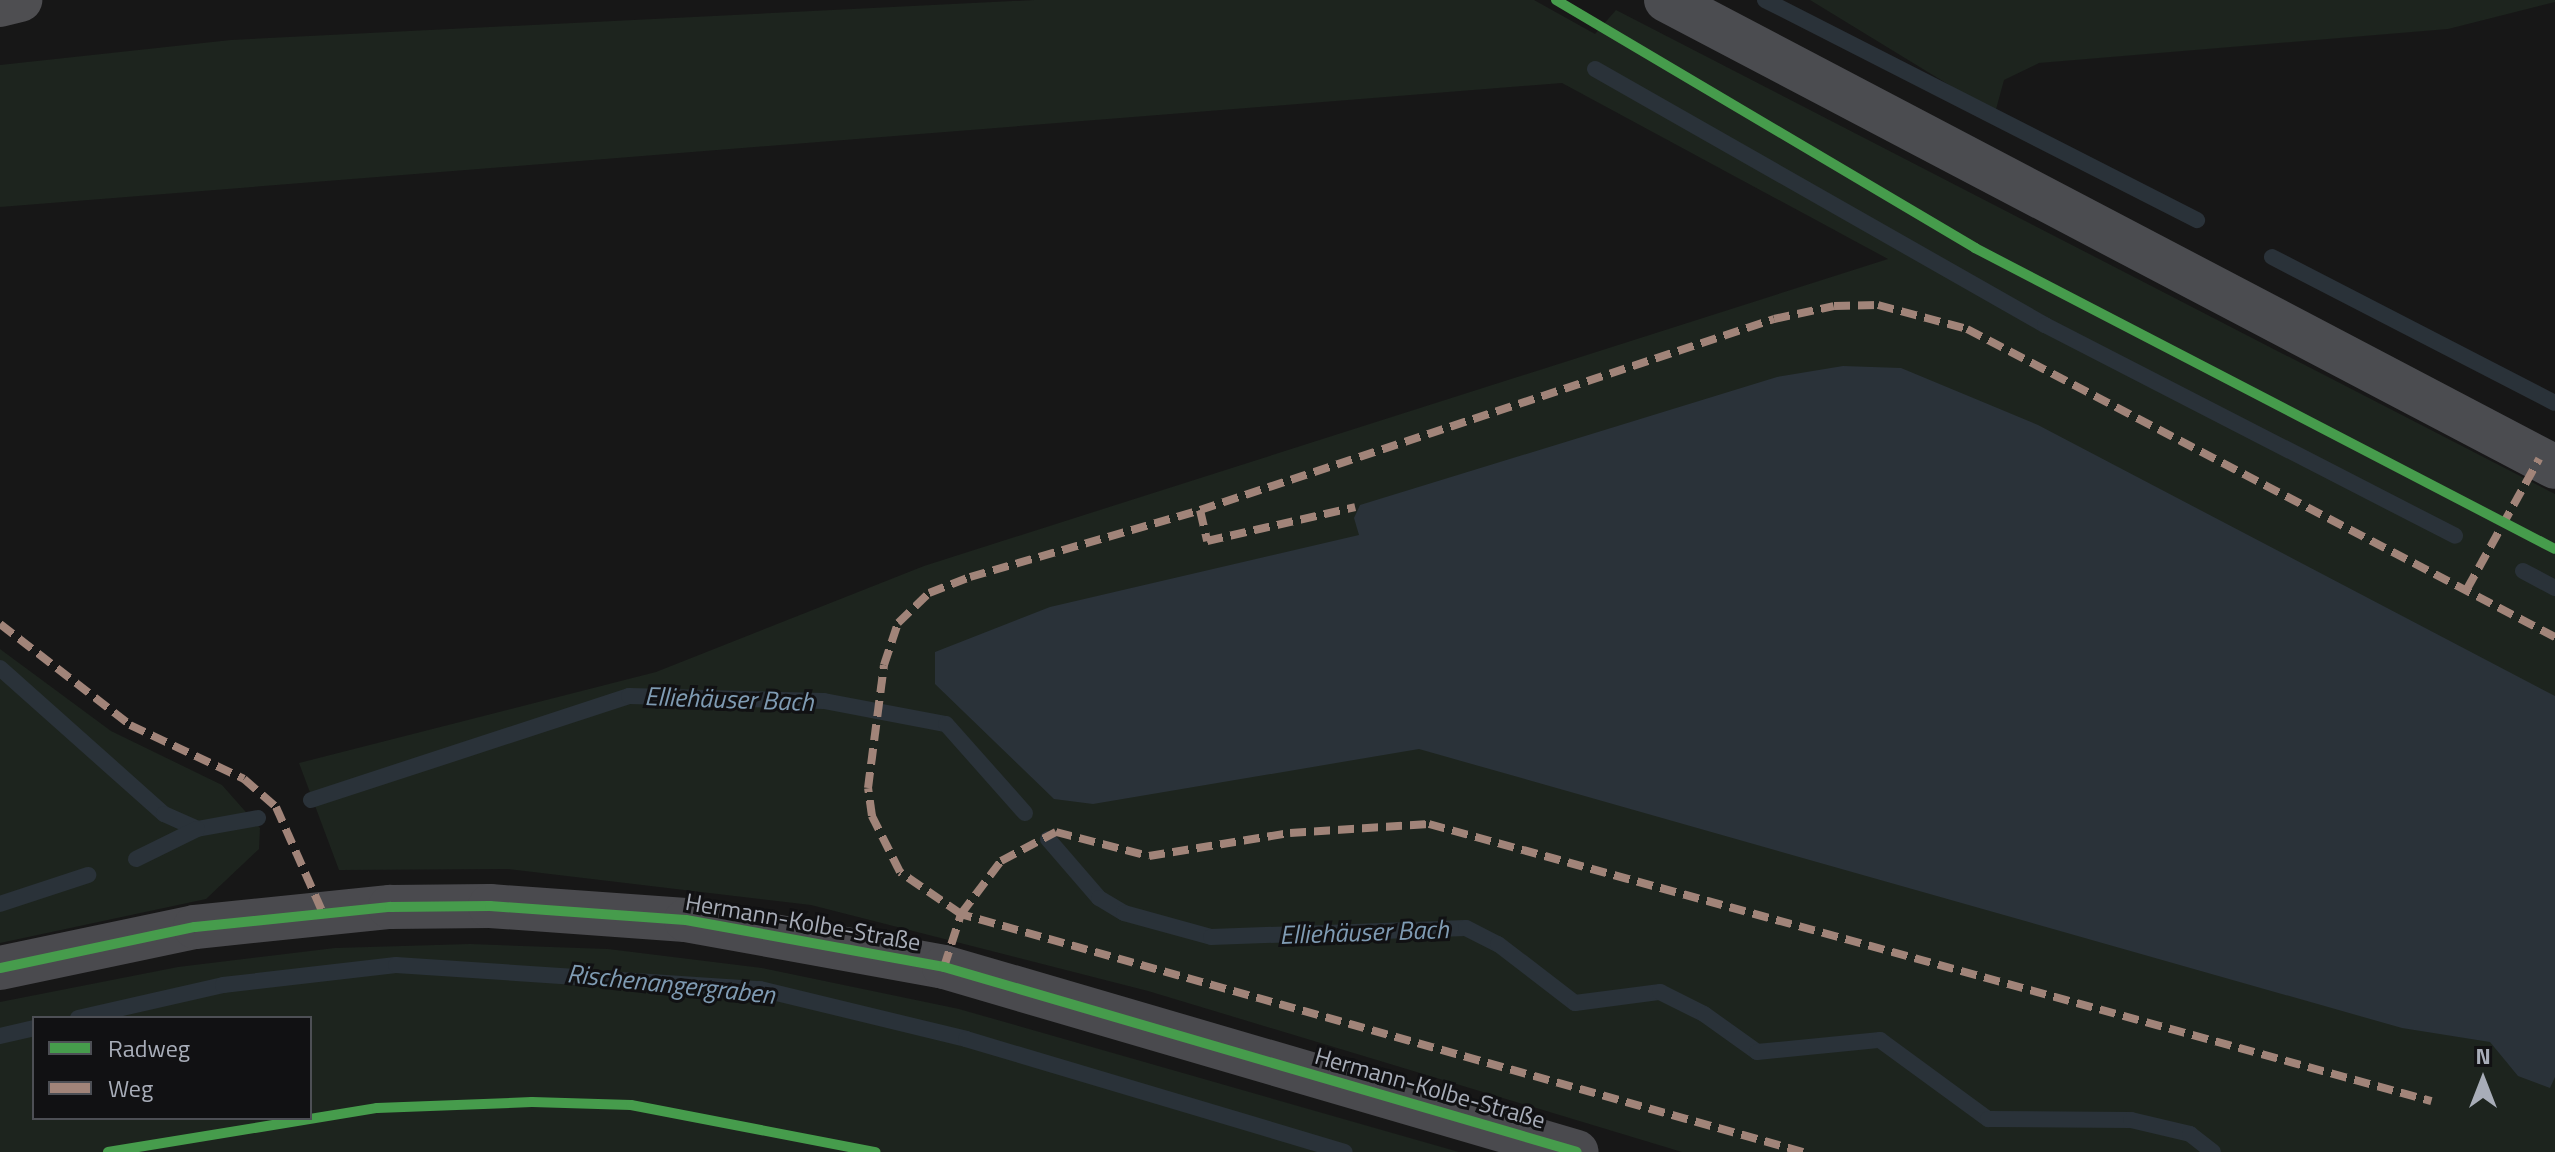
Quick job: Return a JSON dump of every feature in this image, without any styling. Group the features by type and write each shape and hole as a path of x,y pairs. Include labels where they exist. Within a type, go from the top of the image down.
{"highway":[{"path":"0,5 20,0"}],"street":[{"path":"1666,0 2555,467"},
{"name":"Hermann-Kolbe-Straße","path":"0,968 195,927 390,907 518,907 686,920 944,967 1577,1152"}],"shaded area":[{"path":"1035,0 1534,0 1595,34 1616,10 2555,494 2555,1152 1682,1152 1148,991 811,905 507,869 339,870 299,763 656,672 924,566 1888,259 1562,83 0,207 0,65 231,40"},
{"path":"1810,0 2555,2 2448,29 2039,63 2004,80 1995,113"},
{"path":"1843,366 1901,368 2038,425 2555,696 2555,1077 2550,1088 2518,1076 2490,1042 2402,1028 1419,749 1093,804 1054,799 935,684 935,652 1050,607 1359,535 1354,518 1360,505 1777,377"},
{"path":"0,649 111,731 222,785 260,828 259,849 206,899 0,943"},
{"path":"470,944 608,949 762,968 959,1009 1459,1152 0,1152 0,1002 178,967 335,948"},
{"path":"445,1147 553,1147 630,1152 387,1152"}],"waterway":[{"path":"1765,0 2197,220"},
{"path":"1595,69 2045,325 2455,536"},
{"path":"2272,257 2555,403"},
{"path":"2523,571 2555,588"},
{"name":"Elliehäuser Bach","path":"0,668 164,814 197,829 258,818"},
{"name":"Elliehäuser Bach","path":"311,800 629,696 824,701 946,724 1025,813"},
{"path":"136,859 197,829"},
{"name":"Elliehäuser Bach","path":"1048,839 1099,898 1124,913 1211,937 1466,928 1498,944 1575,1003 1660,992 1704,1014 1757,1052 1880,1040 1988,1119 2131,1120 2190,1134 2213,1152"},
{"path":"0,904 88,875"},
{"name":"Rischenangergraben","path":"87,1016 223,985 396,965 760,989 966,1039 1344,1152"},
{"name":"Rischenangergraben","path":"0,1036 32,1028"}],"marked path":[{"path":"1803,1152 961,914 900,872 872,816 868,788 884,665 898,623 929,593 970,577 1200,510 1774,319 1834,306 1878,305 1967,329 2555,637"},
{"path":"2467,589 2539,459"},
{"path":"1200,510 1207,541 1355,507"},
{"path":"0,624 130,725 244,779 276,807 323,913"},
{"path":"944,967 961,914 1001,861 1056,832 1149,856 1290,833 1429,824 2431,1101"}],"cycle path":[{"path":"1556,0 1975,248 2555,549"},
{"path":"0,968 195,927 390,907 490,906 686,920 944,967 1577,1152"},
{"path":"312,1119 377,1108 532,1102 631,1105 876,1152"},
{"path":"108,1152 304,1120"}]}
